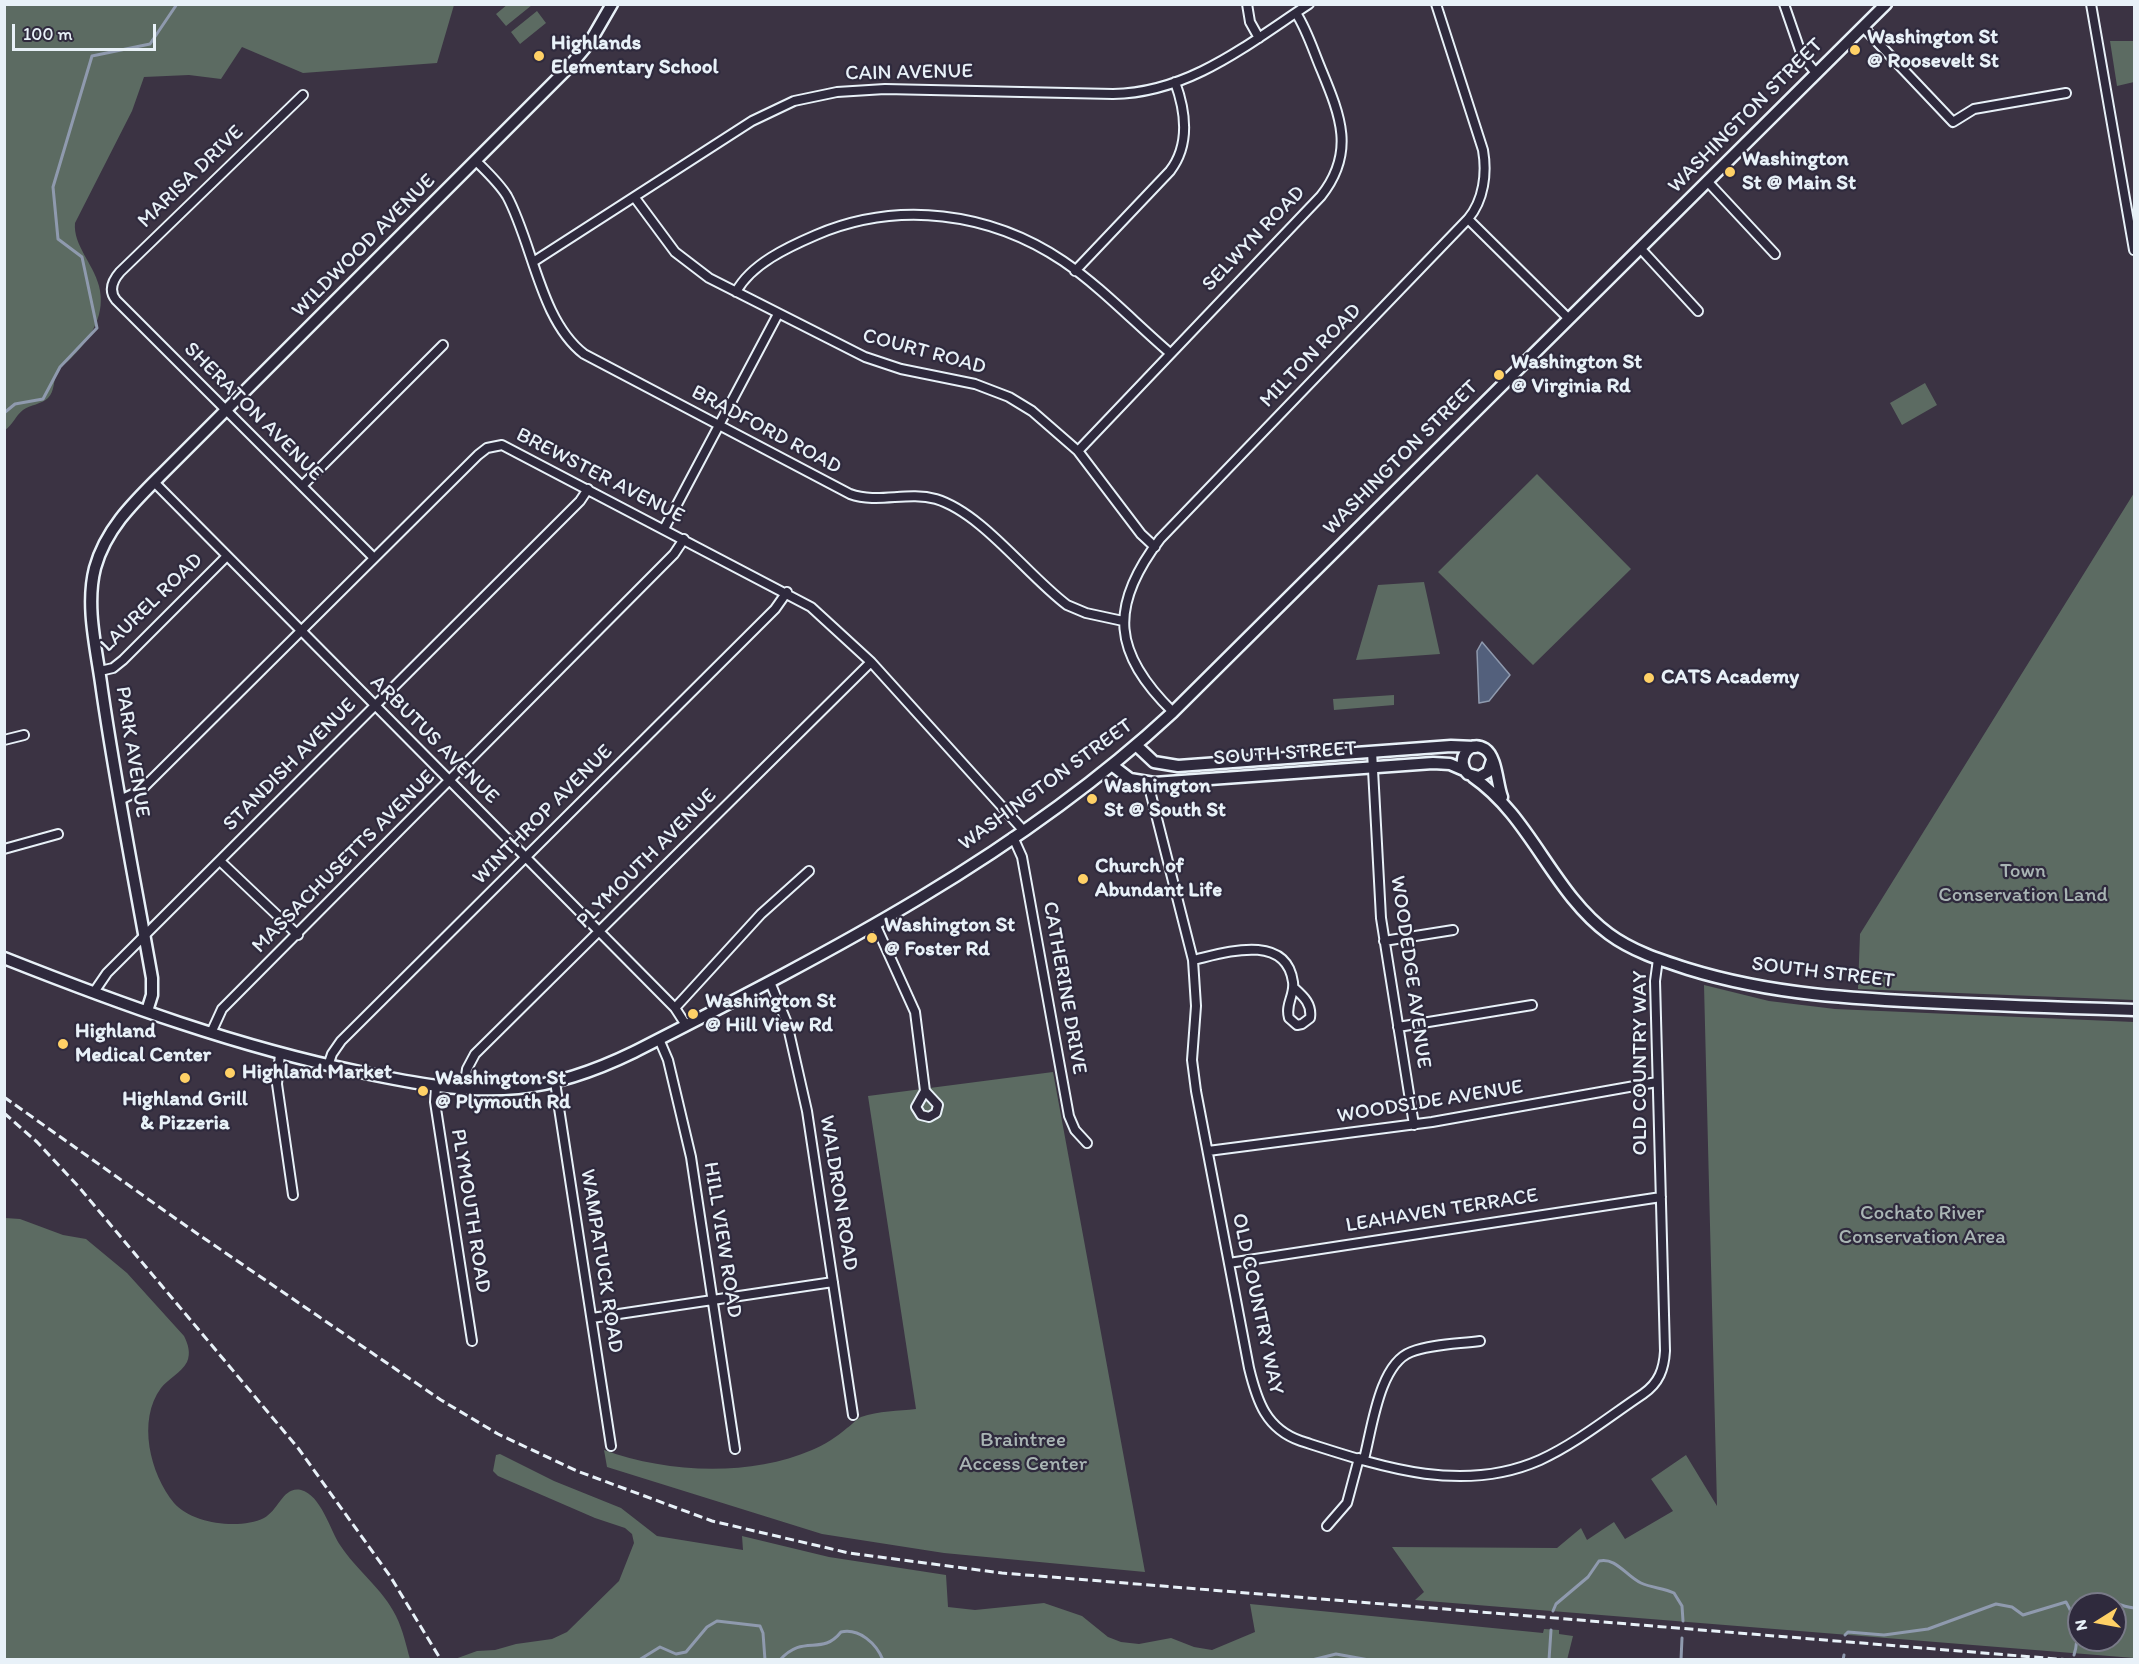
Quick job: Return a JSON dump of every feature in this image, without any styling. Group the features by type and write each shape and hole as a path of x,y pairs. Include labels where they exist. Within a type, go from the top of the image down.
{"main road":[{"name":"WILDWOOD AVENUE","path":"131,506 575,60 595,35 612,4"},
{"name":"WASHINGTON STREET","path":"4,958 211,1033 328,1066 436,1086 464,1089 516,1088 555,1082 600,1068 659,1039 876,926 1013,837 1113,766 1137,746 1886,4"},
{"name":"PARK AVENUE","path":"131,506 107,538 93,576 91,607 120,800 153,984 147,1011"},
{"name":"SOUTH STREET","path":"1137,746 1154,762 1178,766 1372,751 1475,747"},
{"path":"1475,747 1485,749 1492,760 1486,774 1468,774 1461,763 1463,755 1475,747"},
{"name":"SOUTH STREET","path":"1492,760 1506,806"},
{"name":"SOUTH STREET","path":"1113,766 1130,779 1148,783 1445,763 1468,774 1506,806 1553,873 1588,915 1614,938 1658,959 1733,981 1817,996 2134,1010"}],"street":[{"path":"1247,4 1250,22 1259,38"},
{"name":"CAIN AVENUE","path":"533,262 752,121 779,107 809,97 848,91 910,88 1121,94 1144,91 1175,82 1216,65 1309,4"},
{"name":"MILTON ROAD","path":"1173,712 1152,691 1131,657 1123,636 1123,621 1136,579 1155,546 1468,219 1482,189 1485,158 1436,4"},
{"path":"1784,4 1802,56 1816,74"},
{"path":"2091,4 2134,250"},
{"name":"SELWYN ROAD","path":"1078,451 1321,196 1336,170 1342,146 1340,119 1305,29 1296,13"},
{"path":"1863,27 1953,122 1965,112 1979,108 2066,93"},
{"path":"1075,271 1170,171 1180,156 1185,127 1175,82"},
{"name":"MARISA DRIVE","path":"111,289 120,272 234,159 303,95"},
{"name":"BRADFORD ROAD","path":"476,161 506,194 558,322 578,350 598,363 850,494 867,498 920,496 954,506 977,523 1067,605 1086,613 1123,621"},
{"path":"1707,181 1775,254"},
{"name":"COURT ROAD","path":"635,198 680,258 701,273 736,292 873,360 910,371 966,381 1001,393 1040,416 1078,451 1141,534 1155,546"},
{"path":"736,292 754,270 806,239 852,222 898,215 949,217 988,225 1037,246 1075,271 1170,353"},
{"path":"1468,219 1569,319"},
{"path":"1640,248 1698,311"},
{"name":"SHERATON AVENUE","path":"111,289 116,300 374,558"},
{"path":"664,529 778,314"},
{"path":"302,486 443,345"},
{"name":"BREWSTER AVENUE","path":"120,800 141,790 478,454 492,446 502,445 512,448 786,592 820,613 871,662 1023,830"},
{"name":"ARBUTUS AVENUE","path":"154,482 675,1008 686,1025"},
{"name":"STANDISH AVENUE","path":"94,992 107,973 144,935 580,501 588,489"},
{"name":"MASSACHUSETTS AVENUE","path":"211,1033 222,1009 674,554 684,539"},
{"name":"LAUREL ROAD","path":"100,671 120,663 227,556"},
{"name":"WINTHROP AVENUE","path":"328,1066 332,1054 341,1041 767,617 786,592"},
{"name":"PLYMOUTH AVENUE","path":"464,1089 467,1069 475,1054 871,662"},
{"path":"4,740 24,735"},
{"name":"WOODEDGE AVENUE","path":"1372,751 1379,898 1414,1125"},
{"name":"OLD COUNTRY WAY","path":"1148,783 1193,960 1196,1006 1192,1060 1249,1368 1263,1412 1270,1422 1289,1436 1361,1458 1444,1477 1469,1478 1506,1471 1548,1455 1648,1390 1660,1376 1664,1358 1655,981 1658,959"},
{"path":"4,849 58,834"},
{"name":"CATHERINE DRIVE","path":"1013,837 1022,857 1069,1116 1076,1130 1087,1143"},
{"path":"220,861 298,935"},
{"path":"675,1008 761,914 809,871"},
{"path":"876,926 915,1012 926,1091"},
{"path":"1384,941 1453,930"},
{"path":"1193,960 1235,950 1263,950 1285,964 1291,973 1294,988"},
{"name":"WALDRON ROAD","path":"770,982 787,1023 801,1083 853,1415"},
{"path":"1398,1027 1532,1005"},
{"name":"HILL VIEW ROAD","path":"659,1039 668,1060 689,1148 735,1449"},
{"path":"280,1053 276,1072 277,1091 293,1195"},
{"name":"WAMPATUCK ROAD","path":"555,1082 611,1446"},
{"name":"WOODSIDE AVENUE","path":"1208,1151 1414,1125 1657,1082"},
{"name":"PLYMOUTH ROAD","path":"436,1086 436,1108 472,1341"},
{"name":"LEAHAVEN TERRACE","path":"1229,1263 1660,1197"},
{"path":"592,1318 833,1282"},
{"path":"1327,1526 1347,1503 1386,1379 1395,1362 1417,1350 1480,1341"}],"green space":[{"path":"5,4 454,5 437,63 303,73 242,47 221,79 189,75 144,77 132,111 75,223 80,247 99,286 101,306 96,324 80,349 57,372 52,392 48,398 23,410 5,430"},
{"path":"508,4 532,5 506,26 496,14"},
{"path":"537,11 546,23 520,44 511,32"},
{"path":"2110,41 2134,41 2134,82 2117,86"},
{"path":"1925,383 1937,405 1902,425 1890,403"},
{"path":"1537,474 1631,569 1533,665 1438,572"},
{"name":"Town Conservation Land","path":"2134,493 2134,1000 1858,989 1860,934"},
{"path":"1424,582 1440,654 1356,660 1378,585"},
{"path":"1394,695 1394,705 1334,710 1333,699"},
{"name":"Cochato River Conservation Area","path":"1704,985 1769,1001 1835,1009 2134,1022 2134,1658 1415,1600 1424,1592 1392,1547 1557,1548 1581,1528 1587,1540 1614,1522 1625,1539 1673,1511 1651,1479 1686,1455 1717,1506"},
{"name":"Braintree Access Center","path":"1053,1072 1145,1572 944,1553 822,1534 607,1467 604,1450 654,1464 681,1467 708,1469 762,1465 788,1459 817,1448 835,1438 861,1417 881,1412 916,1409 868,1096"},
{"path":"5,1218 20,1219 63,1235 86,1239 127,1273 184,1336 189,1355 187,1362 161,1388 154,1401 148,1431 158,1477 174,1503 192,1516 204,1520 242,1524 264,1518 290,1492 301,1490 308,1493 324,1514 346,1554 391,1606 401,1627 410,1659 5,1659"},
{"path":"500,1454 554,1481 621,1508 657,1536 743,1550 742,1536 829,1557 946,1575 948,1607 975,1610 1044,1603 1082,1616 1108,1637 1121,1642 1139,1644 1171,1638 1194,1647 1212,1650 1255,1632 1250,1604 1543,1633 1544,1629 1559,1630 1559,1634 1573,1636 1567,1660 455,1659 477,1651 495,1650 516,1644 552,1639 567,1632 619,1581 634,1543 632,1534 625,1528 595,1518 498,1476 493,1471 496,1455"}],"water":[{"path":"1482,642 1510,675 1489,701 1479,703 1477,651"}],"waterway":[{"path":"4,413 15,404 43,399 60,367 97,328 82,257 58,239 53,187 92,56 150,44 177,4"},
{"path":"1553,1611 1556,1604 1588,1577 1599,1561 1605,1561 1616,1564 1641,1583 1674,1593 1682,1606 1683,1621"},
{"path":"1845,1635 1848,1632 1884,1635 1928,1629 1996,1604 2012,1607 2023,1615 2066,1602 2076,1627 2077,1641 2074,1655"},
{"path":"2127,1607 2134,1608"},
{"path":"639,1660 660,1647 676,1654 686,1652 707,1627 717,1621 760,1626 763,1633 765,1660"},
{"path":"1549,1660 1551,1630"},
{"path":"780,1660 797,1648 826,1643 841,1632 848,1631 866,1638 883,1660"},
{"path":"1681,1660 1682,1638"},
{"path":"1312,1660 1336,1654 1369,1660"},
{"path":"1843,1660 1844,1655"}],"railway":[{"path":"4,1097 189,1228 441,1400 498,1434 577,1471 712,1521 849,1553 1002,1573 2070,1660"},
{"path":"4,1113 37,1142 78,1186 298,1448 390,1576 441,1660"}],"place":[{"name":"Washington St @ Roosevelt St","path":"1855,50"},
{"name":"Highlands Elementary School","path":"539,56"},
{"name":"Washington St @ Main St","path":"1730,172"},
{"name":"Washington St @ Virginia Rd","path":"1499,375"},
{"name":"CATS Academy","path":"1649,678"},
{"name":"Washington St @ South St","path":"1092,799"},
{"name":"Church of Abundant Life","path":"1083,879"},
{"name":"Washington St @ Foster Rd","path":"872,938"},
{"name":"Washington St @ Hill View Rd","path":"693,1014"},
{"name":"Highland Medical Center","path":"63,1044"},
{"name":"Highland Market","path":"230,1073"},
{"name":"Highland Grill & Pizzeria","path":"185,1078"},
{"name":"Washington St @ Plymouth Rd","path":"423,1091"}]}
